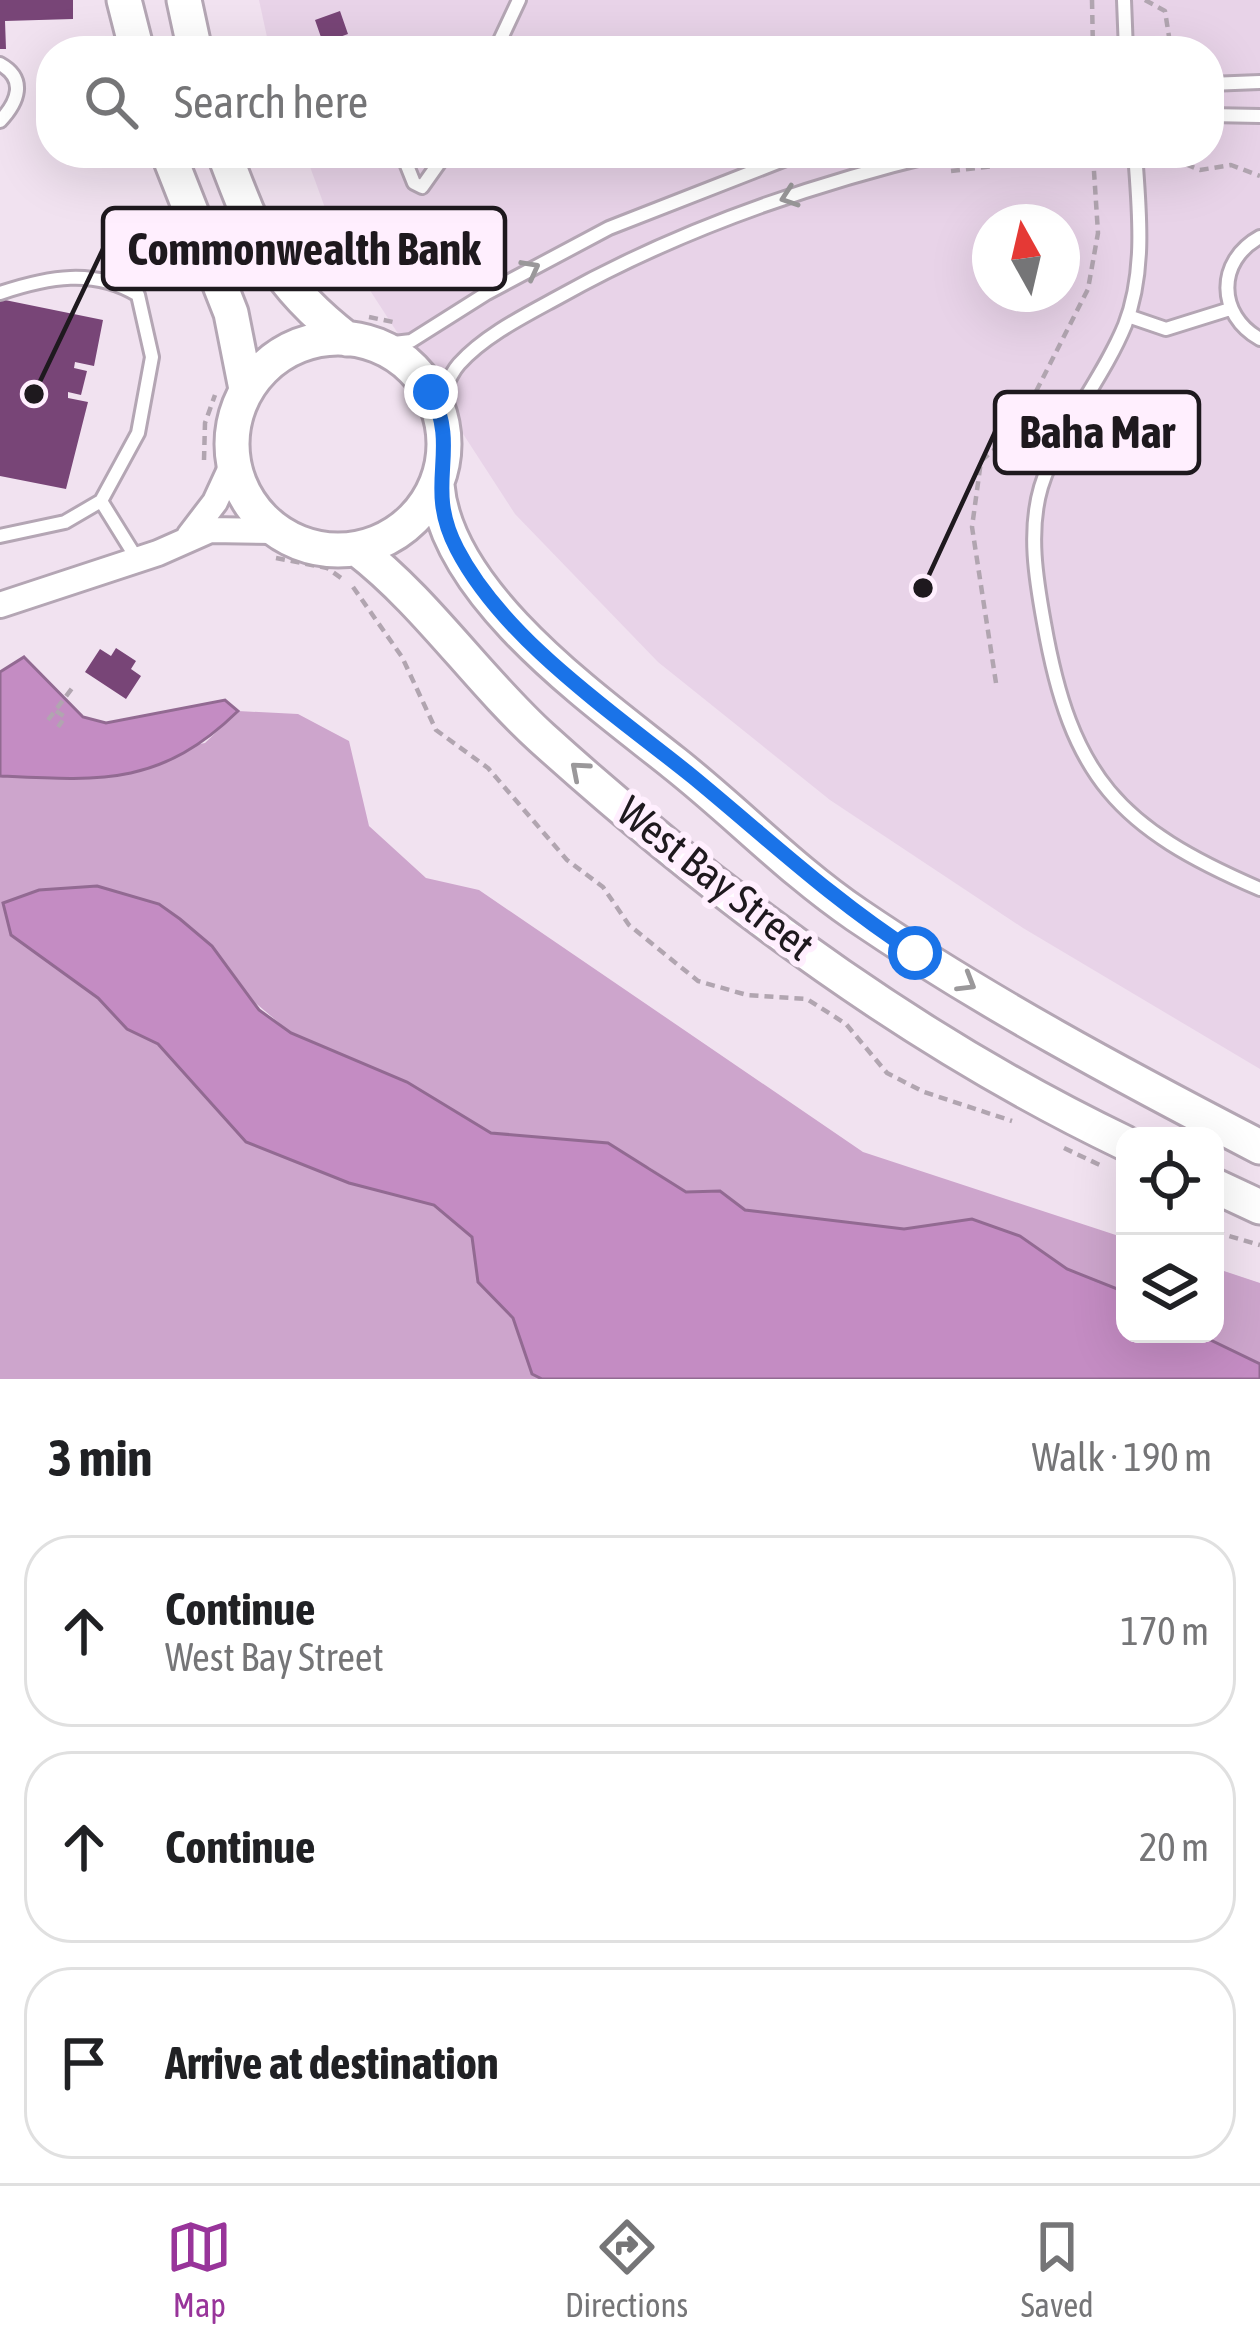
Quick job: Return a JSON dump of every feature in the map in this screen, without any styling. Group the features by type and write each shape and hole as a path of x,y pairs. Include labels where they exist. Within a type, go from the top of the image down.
{"main road":[{"path":"124,0 133,36"},
{"path":"184,0 192,36"},
{"path":"174,168 227,301 232,433 218,471 251,506 268,541 322,550 357,549 405,528 437,485 446,445 437,405 413,369 362,333 302,304 280,275 231,168"},
{"path":"231,391 283,354 314,341 362,333"},
{"name":"West Bay Street","path":"437,485 454,545 510,618 596,700 797,870 915,953 1127,1078 1260,1148"},
{"name":"West Bay Street","path":"357,549 539,734 761,920 1115,1155"},
{"path":"1224,1190 1260,1208"}],"street":[{"path":"189,536 215,502 218,471"},
{"path":"0,605 138,560 189,536 232,527 268,541"}],"lane":[{"path":"502,36 519,0"},
{"path":"1124,0 1125,36"},
{"path":"0,64 11,70 18,88 15,105 0,121"},
{"path":"1224,83 1260,82"},
{"path":"1224,115 1260,116"},
{"path":"408,168 414,183 422,187 435,168"},
{"path":"362,333 410,341 487,293 609,228 763,168"},
{"path":"437,405 456,367 468,356 514,322 623,262 692,230 870,168"},
{"path":"1136,168 1140,230 1127,316 1054,456 1034,522 1036,582 1053,672 1073,738 1130,816 1171,848 1260,889"},
{"path":"1260,237 1242,249 1230,267 1230,309 1241,326 1260,339"},
{"path":"0,293 63,277 113,280 138,296 152,357 138,433 101,501 65,522 0,536"},
{"path":"1127,316 1166,329 1230,309"},
{"path":"101,501 138,560"}],"path":[{"path":"1092,0 1093,36"},
{"path":"1145,0 1165,10 1169,36"},
{"path":"1224,166 1260,176"},
{"path":"942,173 982,168"},
{"path":"996,683 972,527 981,461 1016,431 1088,289 1098,233 1095,168"},
{"path":"362,333 424,319 432,330"},
{"path":"218,471 205,423 231,391"},
{"path":"268,541 350,584 402,656 436,730 488,768 567,860 603,887 629,925 698,980 747,995 807,999 846,1024 887,1072 924,1092 1023,1124"},
{"path":"48,720 73,687"},
{"path":"56,711 65,717 58,727"},
{"path":"1056,1144 1115,1155"},
{"path":"1224,1235 1260,1245"}],"shaded area":[{"path":"259,0 1260,0 1260,1069 1023,928 830,800 658,662 515,514 336,238 310,168 1224,168 1224,36 267,36"},
{"path":"24,657 83,717 106,723 225,700 238,711 183,754 128,774 0,776 0,672"},
{"path":"238,711 298,714 349,741 369,826 426,878 479,890 863,1152 1116,1235 1116,1288 1067,1269 1020,1236 972,1219 904,1229 745,1210 720,1191 686,1192 649,1167 491,1133 407,1082 291,1033 239,989 212,946 57,966 98,998 127,1029 158,1044 246,1142 349,1183 434,1205 472,1237 478,1282 513,1318 532,1374 542,1379 0,1379 0,776 29,777 205,743"},
{"path":"97,886 159,904 212,946 259,1010 291,1033 407,1082 491,1133 608,1143 686,1192 720,1191 745,1210 904,1229 972,1219 1020,1236 1067,1269 1116,1288 1116,1343 1217,1343 1260,1364 1260,1379 542,1379 532,1374 513,1318 478,1282 472,1237 434,1205 349,1183 246,1142 158,1044 127,1029 98,998 11,935 3,903 39,890"},
{"path":"1224,1271 1260,1283 1260,1379 1080,1379 1116,1343 1224,1343"}],"building":[{"path":"0,0 73,0 73,19 5,21 6,49 0,49"},
{"path":"340,11 348,34 321,36 315,20"},
{"path":"0,299 103,320 94,366 75,362 74,368 87,371 81,395 68,392 68,398 88,402 66,489 0,476"},
{"path":"116,648 136,661 131,669 141,676 126,699 85,672 100,649 111,656"}],"place":[{"name":"Commonwealth Bank","path":"34,394"},
{"name":"Baha Mar","path":"923,588"}],"route":[{"path":"431,392 442,417 446,445 437,485 439,506 454,545 485,592 596,700 797,870 915,953"}]}
